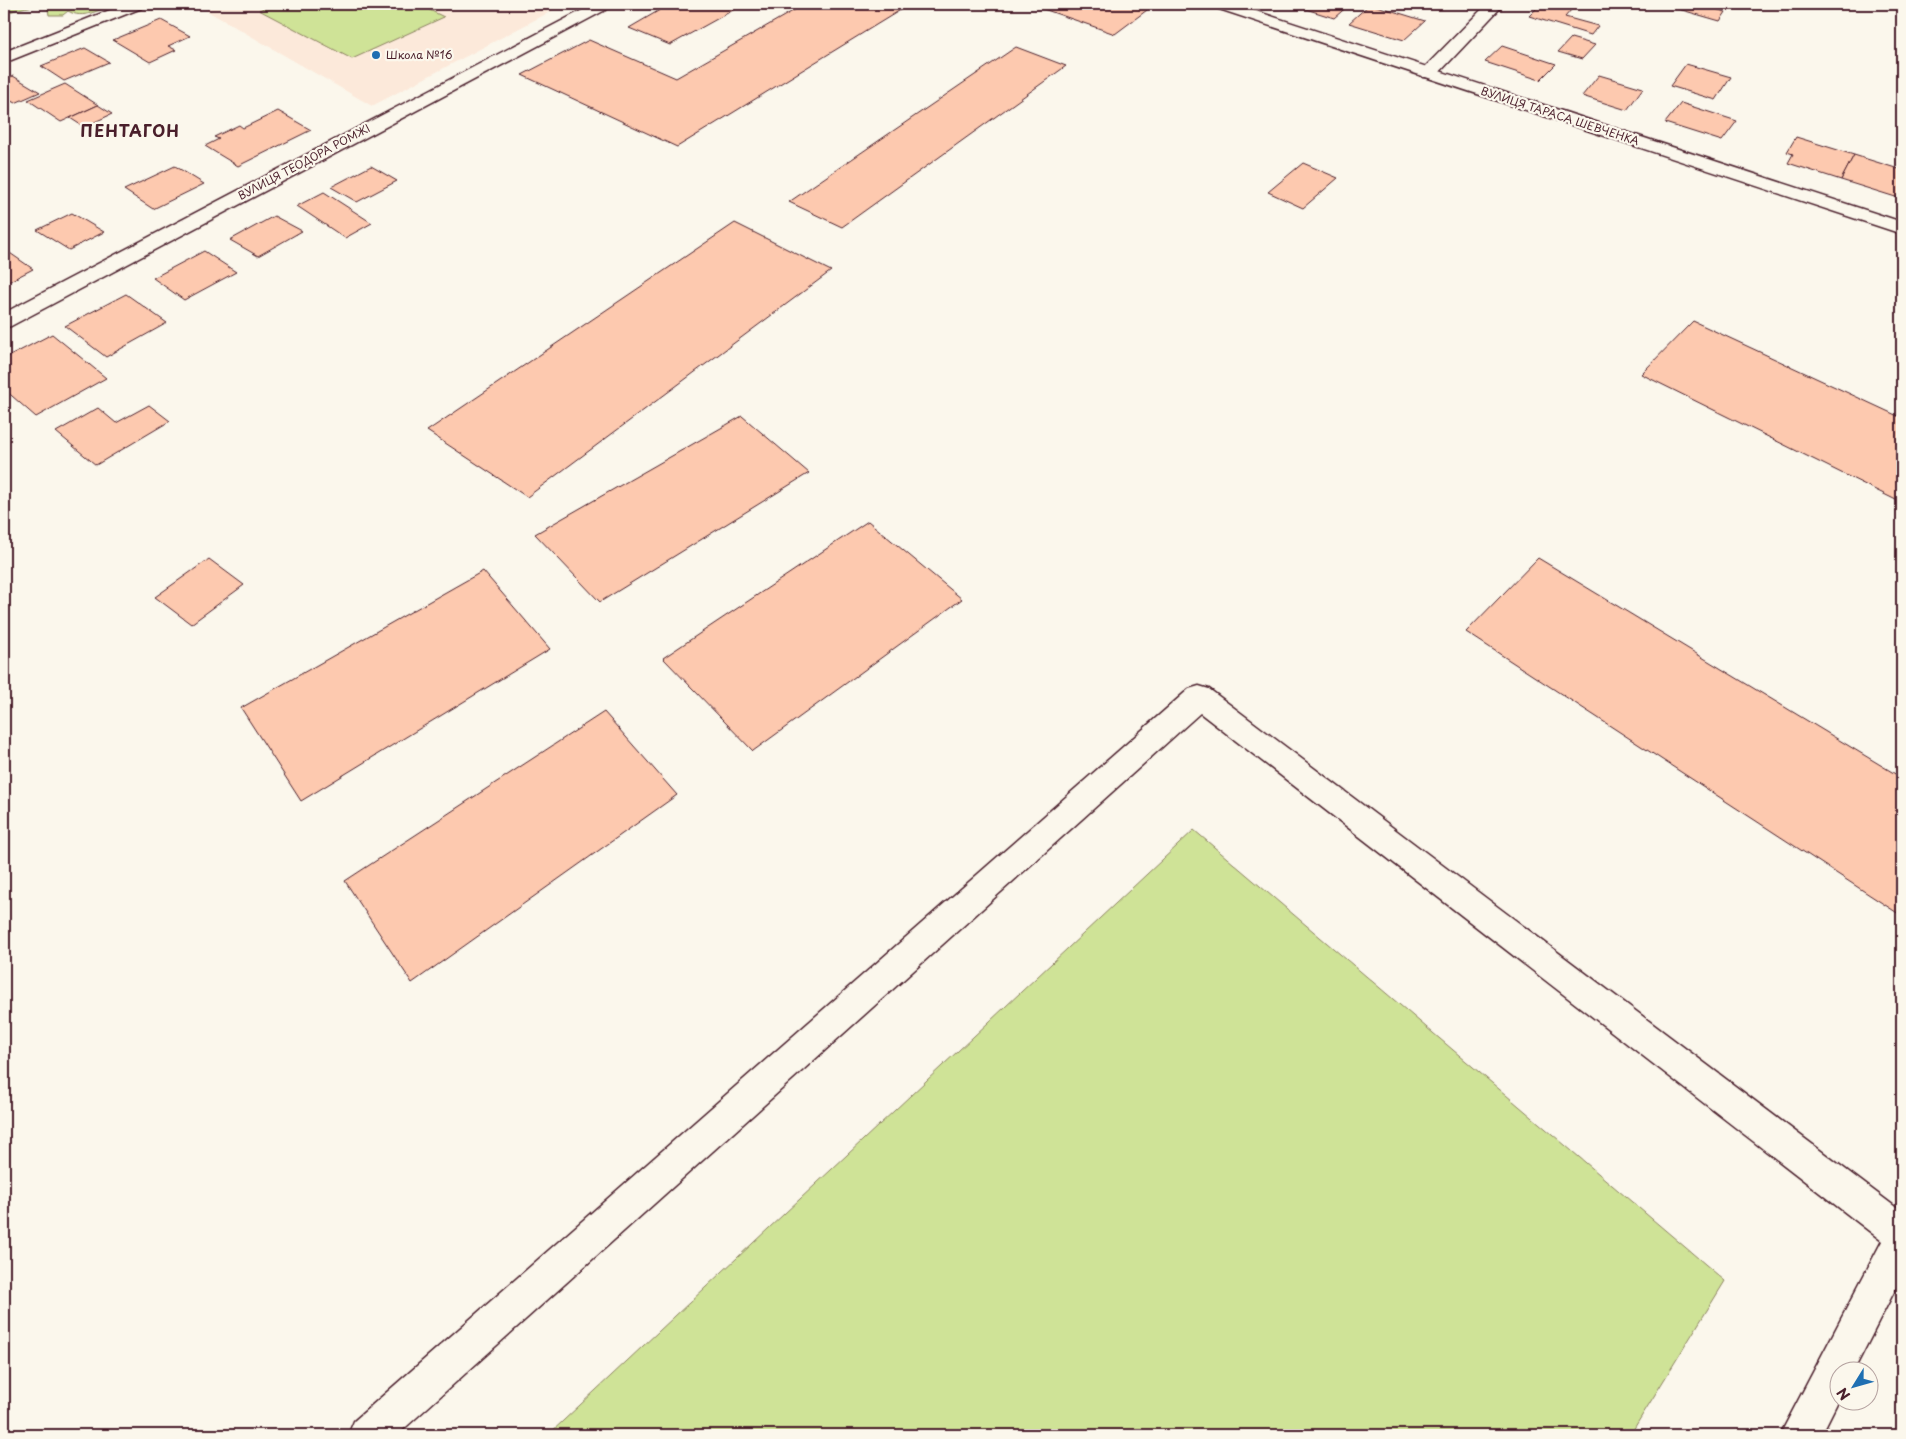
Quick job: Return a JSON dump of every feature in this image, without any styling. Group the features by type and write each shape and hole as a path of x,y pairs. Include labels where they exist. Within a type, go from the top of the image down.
{"street":[{"path":"4,58 138,4"},
{"name":"ВУЛИЦЯ ТЕОДОРА РОМЖІ","path":"4,321 605,4"},
{"name":"ВУЛИЦЯ ТАРАСА ШЕВЧЕНКА","path":"1219,4 1902,228"},
{"path":"1429,73 1496,4"},
{"path":"368,1435 1200,697 1902,1234"},
{"path":"1800,1435 1902,1239"}],"shaded area":[{"name":"Школа №16","path":"195,4 565,4 372,106"}],"green space":[{"path":"4,4 114,4 85,14 79,15 68,11 63,15 49,15 48,9 42,7 26,7 4,14"},
{"path":"273,4 417,4 444,17 352,59 259,10"},
{"path":"1194,830 1725,1281 1630,1435 548,1435"}],"building":[{"path":"670,4 744,4 670,45 629,28"},
{"path":"805,4 902,4 907,6 677,147 522,75 589,40 676,78"},
{"path":"1029,4 1143,4 1151,7 1115,34"},
{"path":"1290,4 1350,4 1334,18"},
{"path":"1370,4 1425,21 1404,40 1349,23"},
{"path":"1541,4 1550,4 1571,10 1565,17 1598,26 1591,35 1529,16"},
{"path":"1586,4 1614,4 1609,10"},
{"path":"1661,4 1696,4 1726,12 1720,21"},
{"path":"161,20 190,36 168,46 176,50 150,62 113,40"},
{"path":"1571,38 1595,45 1582,59 1558,52"},
{"path":"1502,46 1556,64 1540,80 1485,62"},
{"path":"1016,47 1066,66 842,227 789,202"},
{"path":"85,48 109,62 64,81 41,66"},
{"path":"1686,64 1731,77 1716,100 1670,86"},
{"path":"1599,75 1643,88 1627,110 1582,96"},
{"path":"13,76 40,92 15,103 11,101 4,104 4,80"},
{"path":"65,84 98,105 61,122 28,100"},
{"path":"1681,103 1737,121 1722,141 1665,123"},
{"path":"98,105 112,114 84,127 70,118"},
{"path":"278,111 311,130 238,166 205,146 219,139 214,137 239,125 243,128"},
{"path":"1796,137 1854,155 1841,180 1788,163 1793,154 1787,152"},
{"path":"1854,155 1902,170 1902,199 1841,180"},
{"path":"1303,163 1338,178 1303,208 1268,192"},
{"path":"175,166 204,184 153,209 124,190"},
{"path":"371,166 397,181 357,202 331,187"},
{"path":"324,192 372,223 345,238 297,206"},
{"path":"72,213 104,232 69,250 37,230"},
{"path":"274,216 302,231 258,256 230,240"},
{"path":"735,223 831,271 527,497 427,431"},
{"path":"4,249 33,269 4,284"},
{"path":"204,251 236,272 184,300 153,278"},
{"path":"126,294 167,323 106,357 65,326"},
{"path":"1693,321 1902,418 1902,503 1641,374"},
{"path":"52,334 106,378 36,417 4,389 4,359"},
{"path":"149,405 170,421 96,465 56,432 98,408 116,423"},
{"path":"742,416 809,473 600,602 535,534"},
{"path":"868,521 962,599 753,751 663,658"},
{"path":"1538,558 1902,778 1902,916 1466,632"},
{"path":"209,559 244,585 191,624 155,597"},
{"path":"483,571 550,649 301,801 241,708"},
{"path":"604,712 677,795 412,983 345,881"}],"place":[{"name":"Школа №16","path":"376,55"}],"district":[{"name":"ПЕНТАГОН","path":"130,131"}]}
